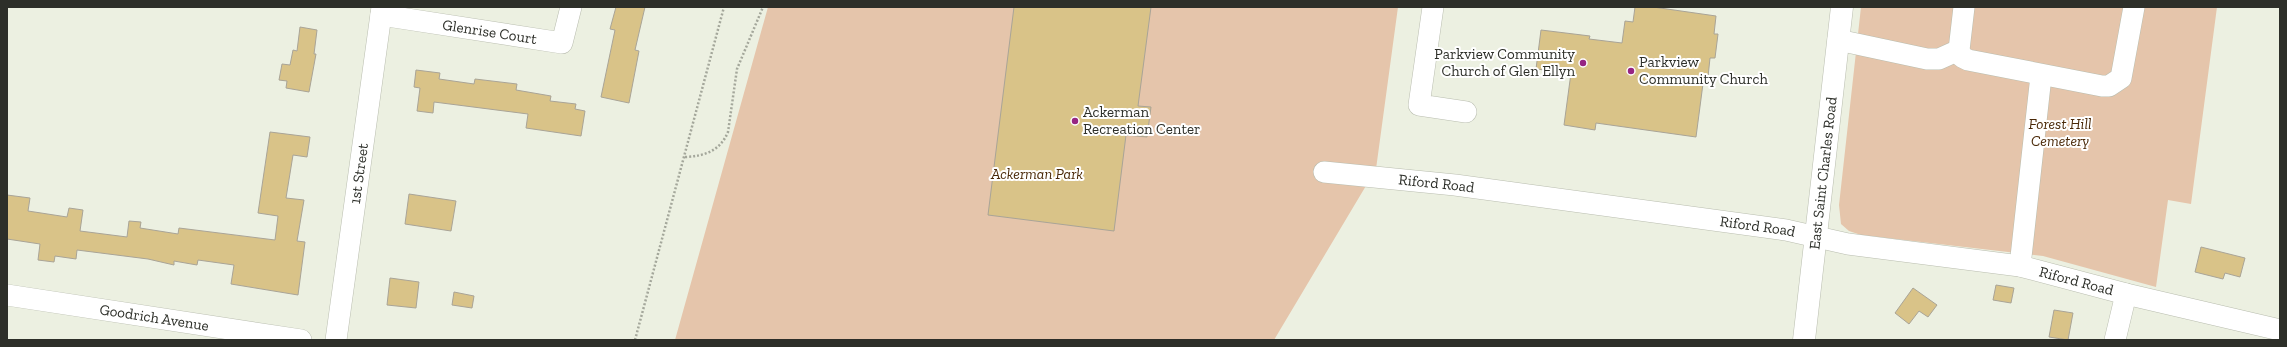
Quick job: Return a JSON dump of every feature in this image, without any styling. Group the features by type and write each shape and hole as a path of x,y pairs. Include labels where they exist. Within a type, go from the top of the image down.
{"main road":[{"name":"East Saint Charles Road","path":"1804,340 1842,7"}],"street":[{"name":"Glenrise Court","path":"382,11 562,43 571,7"},
{"path":"1433,7 1419,106 1466,112"},
{"path":"1964,7 1959,50 1962,57 1968,60 2041,76 2102,86 2115,83 2121,78 2124,70 2134,7"},
{"name":"1st Street","path":"336,340 382,11"},
{"path":"1838,40 1927,59 1939,59 1959,50"},
{"path":"2020,266 2041,76"},
{"name":"Riford Road","path":"1324,172 1455,185 1786,230 1848,244 2020,266 2126,294 2280,330"},
{"path":"2115,340 2126,294"},
{"name":"Goodrich Avenue","path":"7,295 301,340"}],"path":[{"path":"635,340 724,7"},
{"path":"685,157 697,156 714,151 724,142 728,132 737,69 763,7"}],"green space":[{"name":"Ackerman Park","path":"768,7 1398,7 1376,169 1274,340 675,340"},
{"name":"Forest Hill Cemetery","path":"1861,7 2217,7 2191,204 2168,200 2156,287 2043,256 1861,235 1849,231 1841,224 1839,205"}],"building":[{"path":"616,7 645,7 635,50 639,51 629,103 601,97 615,30 610,29"},
{"name":"Ackerman Recreation Center","path":"1014,7 1151,7 1138,106 1151,107 1147,137 1126,135 1114,231 988,215"},
{"name":"Parkview Community Church","path":"1635,7 1653,7 1716,16 1714,34 1718,34 1715,58 1710,58 1708,77 1704,76 1696,137 1596,123 1595,130 1564,125 1571,73 1536,69 1541,30 1590,36 1589,39 1622,43 1625,21 1633,22"},
{"path":"300,27 317,30 314,54 316,54 309,92 286,88 287,81 279,80 282,64 290,65 293,50 297,51"},
{"path":"416,70 440,73 439,79 474,84 475,79 517,84 516,90 551,96 550,101 576,104 575,109 585,111 581,136 526,128 528,114 434,102 433,113 417,111 420,88 414,87"},
{"path":"270,132 310,137 307,157 293,155 286,198 304,200 297,241 305,242 298,295 231,284 234,265 198,260 197,265 174,261 174,265 148,259 77,250 76,259 55,256 54,262 38,260 40,244 7,239 7,195 30,198 28,211 67,217 69,208 83,210 80,231 127,237 129,221 141,222 140,228 178,234 179,228 275,240 278,216 258,213"},
{"path":"409,194 456,201 451,231 405,224"},
{"path":"2201,247 2245,258 2240,277 2225,273 2223,279 2195,272"},
{"path":"390,278 419,282 416,308 387,305"},
{"path":"1996,285 2014,288 2011,303 1993,300"},
{"path":"1913,288 1937,305 1928,317 1919,311 1909,324 1895,313"},
{"path":"454,292 474,296 472,308 452,305"},
{"path":"2054,310 2073,313 2068,340 2049,337"}],"place":[{"name":"Parkview Community Church of Glen Ellyn","path":"1583,63"},
{"name":"Parkview Community Church","path":"1631,71"},
{"name":"Ackerman Recreation Center","path":"1075,121"}]}
